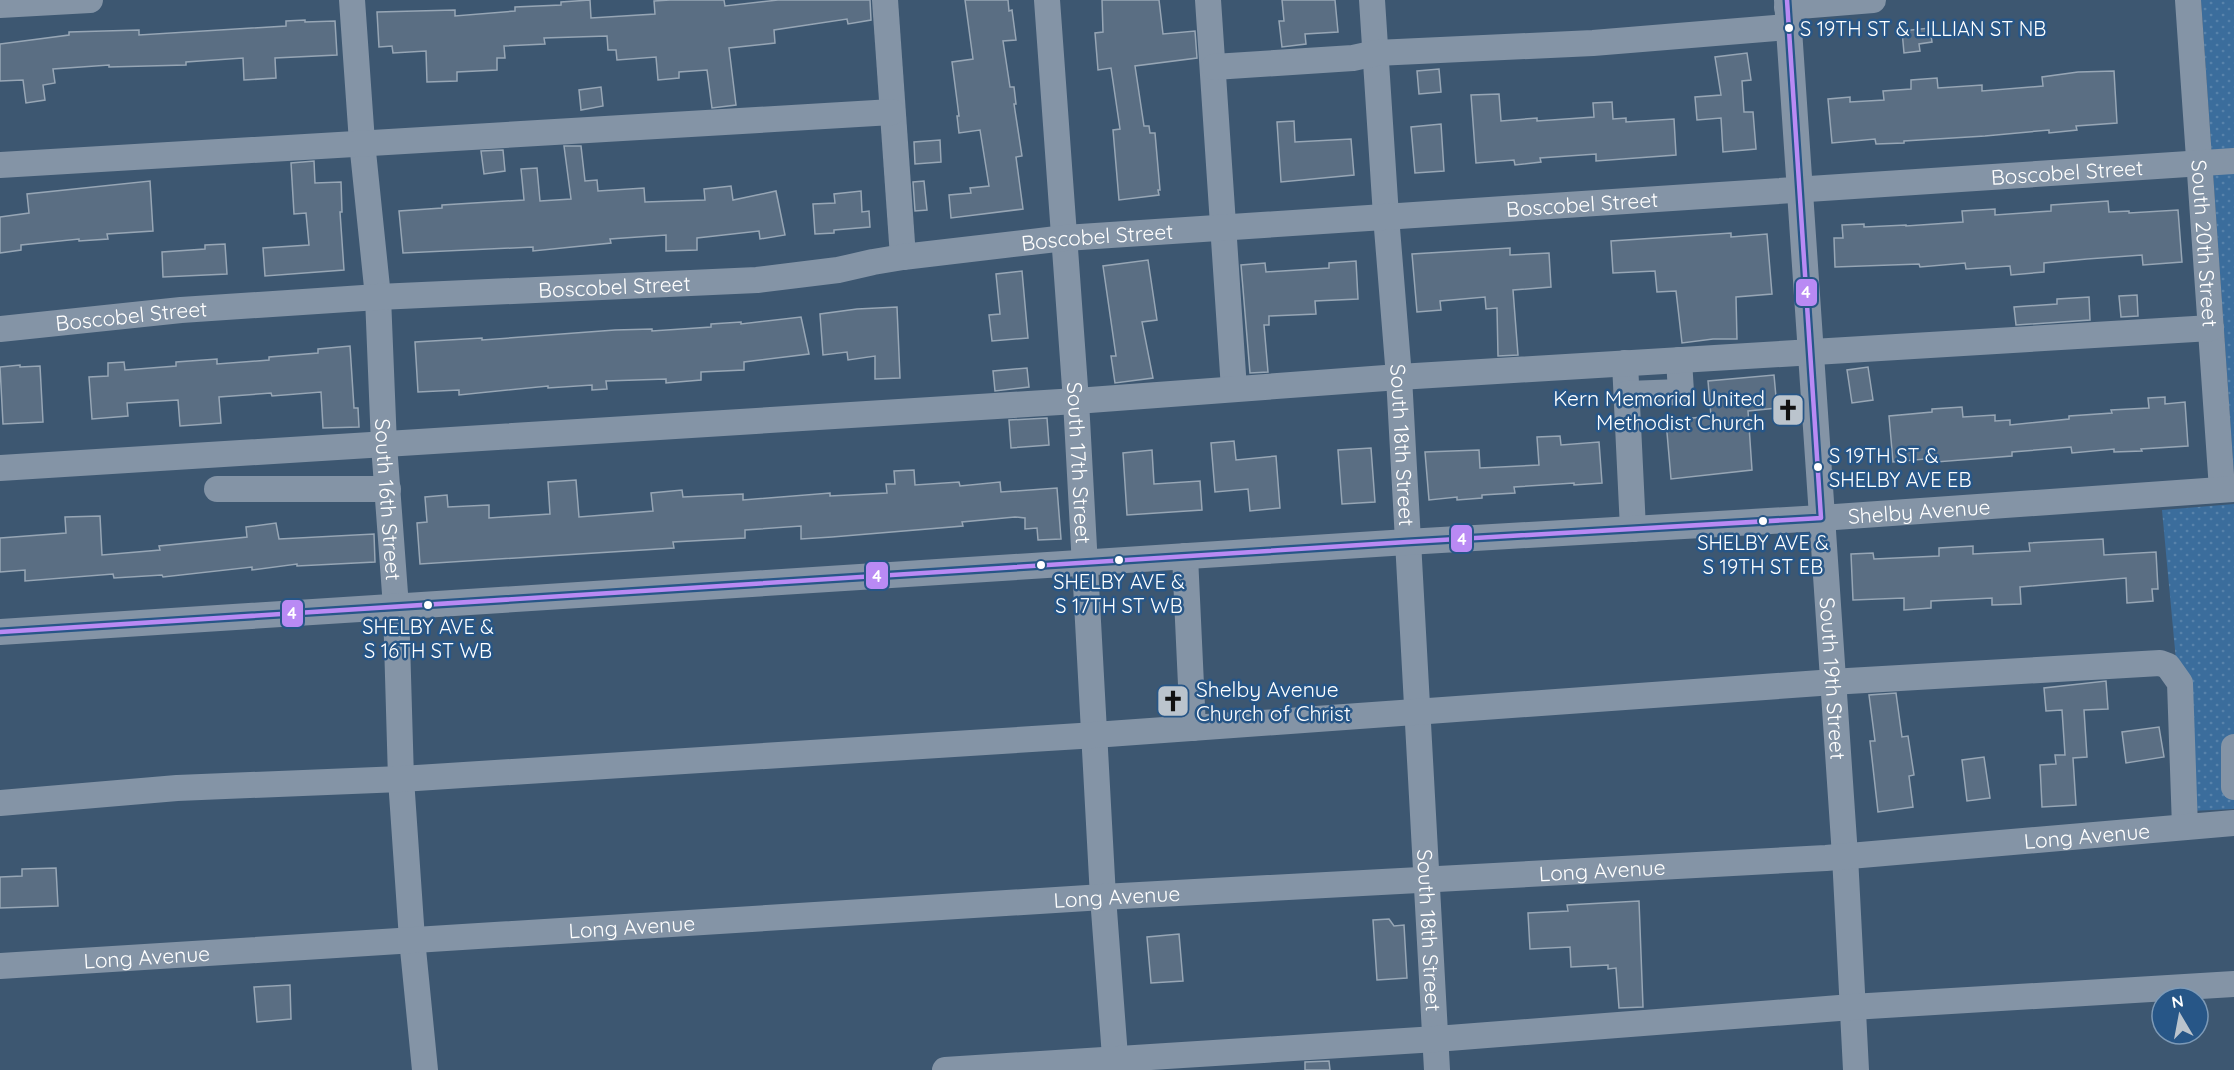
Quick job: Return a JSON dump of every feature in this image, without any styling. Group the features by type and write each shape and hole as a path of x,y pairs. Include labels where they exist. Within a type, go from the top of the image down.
{"street":[{"path":"0,5 90,0"},
{"name":"South 16th Street","path":"352,0 362,142 378,297 384,445 396,607 401,779 424,1070"},
{"path":"885,0 903,257"},
{"name":"South 17th Street","path":"1047,0 1076,400 1103,897 1116,1064"},
{"path":"1208,0 1234,389"},
{"name":"South 18th Street","path":"1371,0 1399,377 1437,1070"},
{"path":"1214,67 1353,58 1376,53 1593,43 1788,11 1873,0"},
{"name":"South 20th Street","path":"2188,0 2211,328 2228,489"},
{"name":"South 19th Street","path":"1788,11 1798,190 1845,856 1856,1070"},
{"path":"0,165 892,112"},
{"name":"Boscobel Street","path":"0,329 181,310 378,297 757,280 838,270 903,257 1065,238 2234,161"},
{"path":"0,468 1076,400 1399,377 2211,328"},
{"path":"1627,394 1681,392 1679,360"},
{"path":"1625,363 1633,529"},
{"path":"217,489 388,489"},
{"name":"Shelby Avenue","path":"0,632 1407,542 1821,518 2228,489"},
{"path":"1185,556 1193,728"},
{"path":"0,803 177,788 401,779 1094,735 1833,682 2160,663 2168,666 2180,683 2186,827"},
{"path":"2234,747 2234,787"},
{"name":"Long Avenue","path":"0,966 1103,897 1845,856 2234,823"},
{"path":"945,1070 1116,1064 1852,1007 2234,984"}],"shaded area":[{"path":"2201,0 2234,0 2234,475"},
{"path":"2234,504 2234,809 2190,811 2162,510"}],"building":[{"path":"590,0 591,18 655,14 654,1 724,0 725,6 778,0 870,0 871,20 848,24 847,19 774,30 775,43 729,48 736,105 712,108 707,70 679,72 679,78 658,80 656,57 617,60 616,50 608,50 607,36 544,38 545,44 504,46 505,58 497,58 497,70 457,72 457,81 427,82 426,51 393,53 392,46 379,47 377,12 455,10 455,16 515,11 515,7 561,5 561,2"},
{"path":"965,0 1008,0 1009,11 1012,10 1016,40 1003,41 1010,87 1014,87 1016,104 1014,104 1022,156 1016,157 1023,209 951,218 949,195 971,193 970,188 989,186 980,130 959,133 952,62 973,59"},
{"path":"1102,0 1159,0 1163,34 1195,31 1197,58 1135,66 1144,126 1149,126 1150,133 1155,133 1159,195 1119,200 1113,130 1120,129 1111,68 1098,70 1095,33 1103,32"},
{"path":"1282,0 1335,0 1338,32 1305,34 1306,44 1282,47 1279,21 1284,21"},
{"path":"305,20 305,22 335,21 337,55 275,58 276,78 244,80 243,58 186,62 186,65 109,67 109,65 53,69 55,83 43,85 45,100 26,103 23,80 0,81 0,44 69,35 69,32 139,30 139,35 286,26 286,21"},
{"path":"1930,28 1932,42 1919,44 1920,51 1904,53 1902,31"},
{"path":"1747,53 1751,80 1742,81 1744,112 1753,112 1756,149 1723,152 1721,118 1697,120 1695,97 1721,95 1715,57"},
{"path":"1439,69 1441,92 1419,94 1417,71"},
{"path":"2114,71 2117,123 2076,126 2077,130 2049,133 2049,130 1904,141 1904,143 1876,144 1875,139 1832,143 1828,99 1850,97 1850,102 1884,100 1883,91 1911,89 1911,80 1937,78 1938,88 1982,85 1982,91 2043,86 2042,77 2078,72"},
{"path":"601,87 603,106 581,110 579,90"},
{"path":"1499,94 1501,121 1594,117 1593,103 1612,102 1613,119 1626,118 1626,122 1674,119 1676,155 1596,161 1596,154 1540,158 1541,162 1515,165 1514,160 1476,163 1471,95"},
{"path":"1294,121 1295,142 1351,139 1354,175 1281,182 1277,122"},
{"path":"1441,124 1444,171 1415,173 1411,127"},
{"path":"940,140 941,162 915,164 914,142"},
{"path":"564,146 581,146 585,181 597,180 598,191 644,188 645,202 705,200 704,189 731,186 733,200 776,191 785,235 760,239 759,231 697,238 697,250 666,251 666,235 610,239 611,243 533,251 533,247 403,253 399,211 442,208 442,205 524,200 521,169 537,168 540,201 571,199"},
{"path":"503,150 505,171 484,174 481,151"},
{"path":"314,161 315,183 341,182 342,212 340,212 344,270 265,276 263,248 309,245 306,213 294,214 291,163"},
{"path":"150,181 153,231 107,234 108,239 79,241 79,239 21,245 21,250 0,253 0,217 29,213 27,194"},
{"path":"924,181 927,210 915,211 913,182"},
{"path":"861,191 862,212 869,211 870,227 815,234 813,204 835,203 834,194"},
{"path":"2108,201 2109,212 2178,210 2182,262 2143,265 2142,255 2087,259 2044,263 2044,272 2011,275 2010,266 1966,269 1965,263 1920,267 1919,264 1835,267 1834,238 1843,238 1842,225 1906,226 1963,222 1962,211 1995,209 1995,215 2051,211 2051,205"},
{"path":"1731,233 1731,237 1767,234 1772,294 1736,297 1737,339 1682,343 1676,291 1657,292 1655,271 1613,273 1611,241"},
{"path":"225,244 227,274 163,277 162,252 205,249 205,245"},
{"path":"1510,248 1510,255 1549,253 1551,287 1513,290 1518,355 1498,356 1497,308 1486,309 1485,297 1440,301 1441,310 1417,312 1412,254"},
{"path":"1148,260 1157,320 1142,322 1153,378 1115,383 1111,356 1116,356 1103,266"},
{"path":"1356,261 1358,299 1315,301 1316,314 1269,316 1269,325 1264,325 1268,372 1250,373 1241,265 1265,263 1266,272 1329,268 1329,263"},
{"path":"1022,271 1028,338 992,341 989,315 1000,314 996,274"},
{"path":"2137,295 2138,316 2121,317 2119,296"},
{"path":"2089,297 2090,320 2016,325 2014,307 2057,304 2057,299"},
{"path":"897,307 900,378 875,379 875,356 848,360 847,352 823,355 820,314"},
{"path":"801,317 809,354 744,362 744,370 701,372 701,380 666,383 666,379 606,381 607,389 592,390 592,385 548,388 548,386 459,395 459,390 418,392 415,342 482,338 482,340 615,330 652,329 652,331"},
{"path":"350,346 354,408 358,408 359,427 323,428 321,392 219,397 221,423 180,426 178,400 127,403 128,416 92,419 89,377 108,376 108,363 124,362 125,370 176,366 176,362 217,359 217,364 269,360 269,357 318,353 318,349"},
{"path":"20,365 20,367 40,366 43,422 3,424 0,367"},
{"path":"1868,367 1873,400 1852,403 1847,370"},
{"path":"1027,368 1029,387 995,391 993,371"},
{"path":"1774,375 1777,408 1748,411 1752,470 1671,479 1666,421 1711,416 1708,381"},
{"path":"2165,397 2165,404 2185,402 2188,446 2141,449 2142,451 2114,452 2114,449 2072,453 2071,447 2012,452 2012,456 1936,462 1936,458 1893,462 1889,416 1962,407 1963,417 1995,415 1995,421 2010,420 2010,425 2069,419 2069,416 2112,413 2111,410 2149,408 2148,398"},
{"path":"1047,418 1049,445 1011,448 1009,420"},
{"path":"1560,436 1561,445 1599,442 1602,483 1514,487 1515,493 1482,495 1482,498 1457,500 1457,497 1429,500 1425,452 1479,450 1480,468 1539,465 1537,437"},
{"path":"1234,441 1236,460 1276,456 1280,508 1250,511 1248,489 1215,492 1211,443"},
{"path":"1371,448 1375,502 1342,504 1338,450"},
{"path":"1152,450 1154,484 1200,481 1202,510 1127,515 1123,453"},
{"path":"914,470 915,485 959,482 960,486 1000,482 1001,492 1057,488 1061,539 1038,540 1037,528 1025,529 1025,518 1015,517 962,522 963,526 801,539 801,526 745,530 745,538 673,542 674,548 420,564 417,523 427,522 425,497 447,495 448,507 489,505 489,518 550,514 548,482 576,480 579,517 653,511 651,493 682,490 683,497 743,494 743,500 830,493 830,496 887,493 886,484 895,484 894,471"},
{"path":"100,516 102,555 160,550 159,546 247,537 246,527 276,523 279,539 374,534 375,562 297,566 297,564 252,570 252,567 163,577 162,575 114,578 113,574 25,581 25,570 0,572 0,538 66,533 65,517"},
{"path":"2103,539 2104,555 2156,552 2158,589 2152,589 2153,601 2127,603 2126,578 2020,587 2021,604 1992,605 1992,598 1931,601 1931,608 1904,610 1904,598 1853,600 1851,554 1873,553 1874,559 1939,556 1939,548 1973,546 1973,554 2030,551 2029,543"},
{"path":"2106,681 2108,709 2084,710 2087,757 2073,758 2076,805 2042,807 2040,765 2056,764 2055,755 2065,755 2062,710 2046,711 2044,688"},
{"path":"1896,693 1902,737 1908,736 1914,775 1909,776 1913,807 1878,812 1870,741 1875,741 1869,695"},
{"path":"2159,727 2164,757 2126,763 2122,732"},
{"path":"1984,757 1990,798 1967,801 1962,760"},
{"path":"56,868 58,906 0,908 0,877 22,876 22,869"},
{"path":"1639,901 1643,1007 1619,1008 1616,968 1608,969 1608,965 1571,967 1570,947 1530,949 1528,913 1568,911 1567,905"},
{"path":"1389,919 1394,926 1404,925 1407,978 1377,980 1373,920"},
{"path":"1179,934 1183,981 1151,983 1147,937"},
{"path":"290,985 291,1019 257,1022 254,987"},
{"path":"1329,1061 1330,1070 1305,1070 1305,1062"}],"transit line":[{"name":"4","path":"0,632 1407,542 1821,518 1787,0"}],"place":[{"name":"S 19TH ST & LILLIAN ST NB","path":"1789,28"},
{"name":"Kern Memorial United Methodist Church","path":"1788,410"},
{"name":"S 19TH ST & SHELBY AVE EB","path":"1818,467"},
{"name":"SHELBY AVE & S 19TH ST EB","path":"1763,521"},
{"name":"SHELBY AVE & S 17TH ST WB","path":"1119,560"},
{"name":"SHELBY AVE & S 16TH ST WB","path":"428,605"},
{"name":"Shelby Avenue Church of Christ","path":"1173,701"}]}
